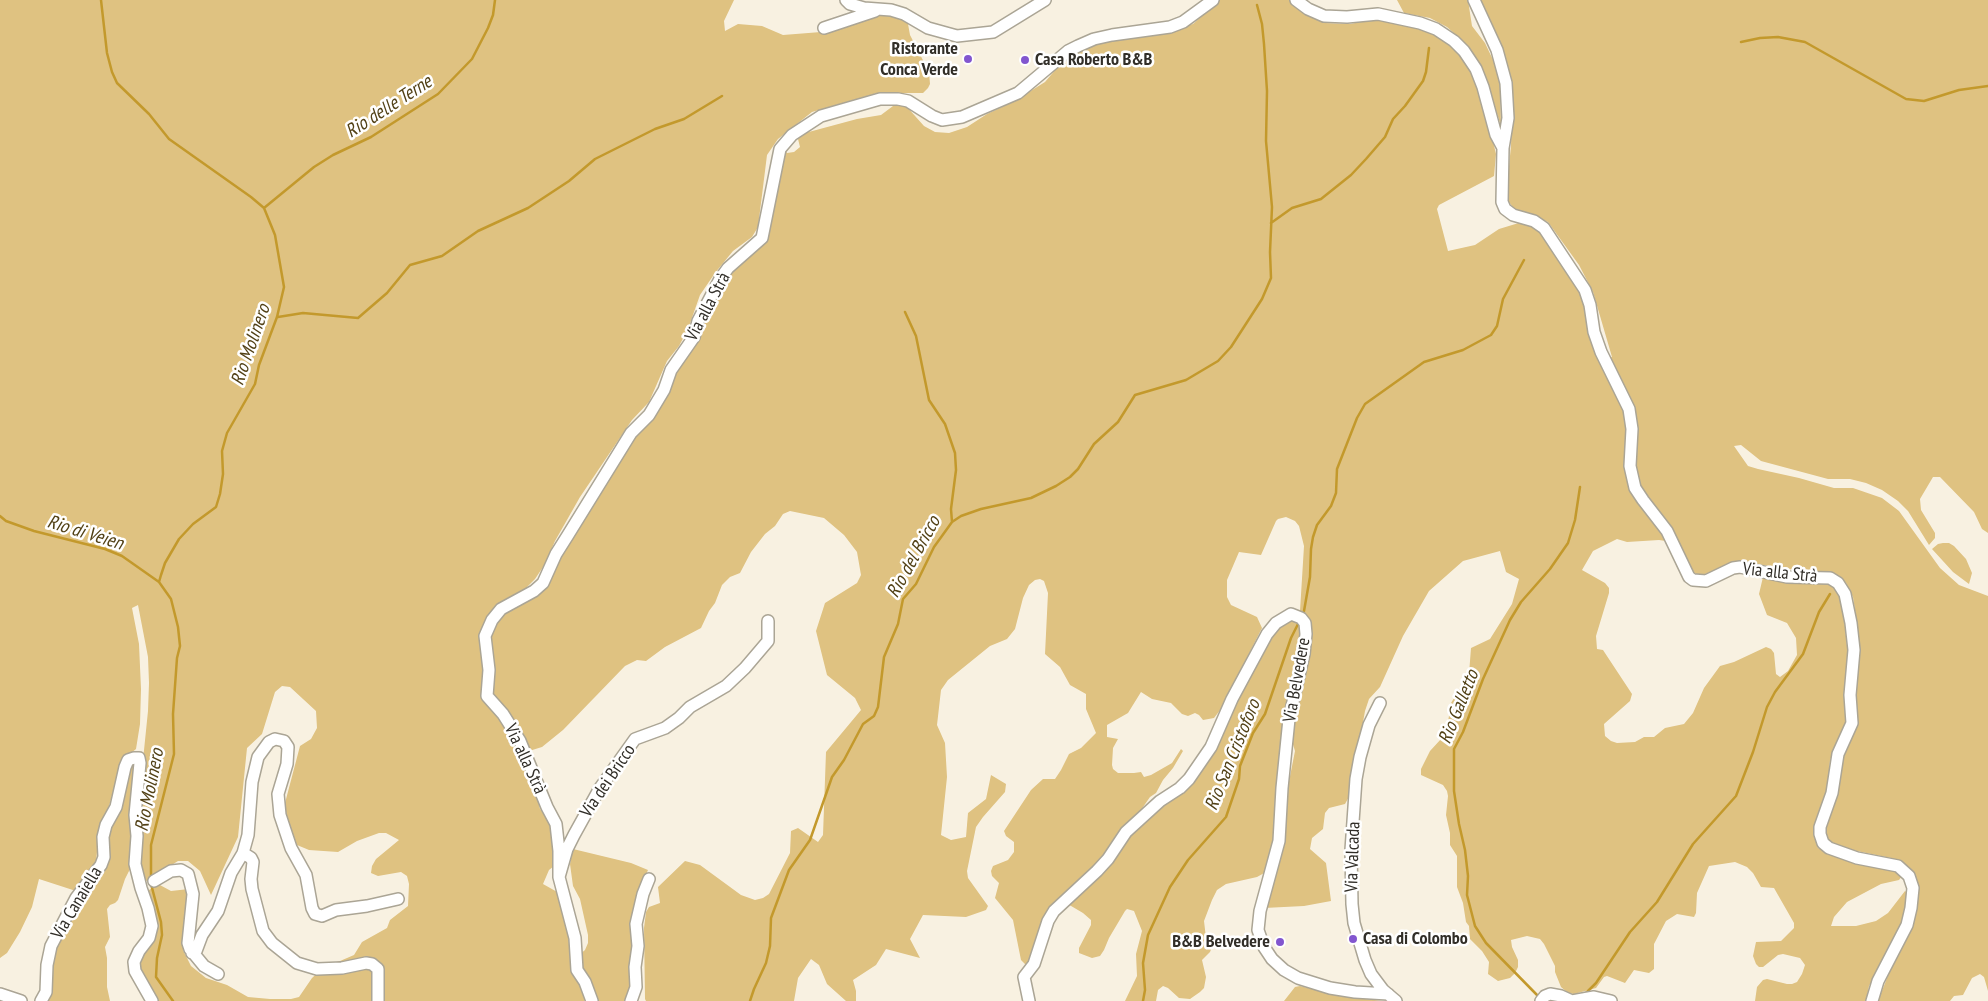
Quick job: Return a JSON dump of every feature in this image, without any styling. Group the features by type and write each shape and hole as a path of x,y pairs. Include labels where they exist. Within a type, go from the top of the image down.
{"street":[{"path":"846,0 850,4 891,10 904,14 928,28 957,36 993,32 1045,0"},
{"name":"Via alla Strà","path":"559,877 556,824 547,807 520,740 503,714 487,696 490,670 485,636 492,620 501,609 534,592 543,584 556,554 568,534 631,433 649,415 664,390 671,370 694,338 698,321 717,284 728,268 762,238 780,149 792,134 821,116 880,99 908,101 942,120 962,117 1018,92 1068,51 1078,46 1094,39 1112,35 1170,28 1183,22 1213,0"},
{"name":"Via alla Strà","path":"1296,0 1308,9 1332,17 1378,14 1420,23 1436,29 1454,41 1464,51 1476,69 1484,88 1496,135 1503,148"},
{"name":"Via alla Strà","path":"1474,0 1497,50 1506,84 1508,118 1503,148 1502,202 1508,212 1537,223 1544,228 1585,290 1600,352 1629,409 1632,429 1630,466 1636,488 1667,531 1689,577 1693,580 1706,581 1733,568 1740,567 1787,577 1830,578 1838,583 1845,594 1854,650 1850,695 1852,724 1838,754 1832,793 1820,827 1820,834 1823,843 1829,848 1857,858 1898,866 1909,876 1913,888 1907,925 1878,981 1872,1001"},
{"path":"824,28 879,9"},
{"name":"Via Belvedere","path":"1029,1001 1024,977 1034,964 1048,921 1054,911 1108,860 1126,832 1160,801 1190,779 1211,747 1232,699 1267,634 1276,623 1291,614 1302,618 1305,623 1304,654 1289,719 1282,788 1280,841 1260,911 1258,930 1264,948 1272,959 1284,970 1298,978 1330,988 1392,998"},
{"name":"Via dei Bricco","path":"559,877 567,849 582,817 626,750 638,737 646,736 665,728 690,707 726,686 745,668 768,641 768,621"},
{"name":"Via Valcada","path":"1380,703 1372,717 1358,766 1351,850 1352,913 1360,945 1371,974 1392,998"},
{"path":"192,953 196,951 202,935 218,911 231,873 243,853 248,835 252,782 258,756 269,742 276,739 284,741 288,747 278,794 280,815 291,848 306,875 312,908 315,914 322,916 341,909 367,906 398,899"},
{"name":"Via Canaiella","path":"41,1001 46,992 51,946 76,898 101,865 104,857 103,837 106,825 116,807 125,767 130,759 139,758 135,816 137,836 135,864 140,888 148,908 152,926 149,938 139,951 134,962 135,971 152,1001"},
{"path":"243,853 251,858 253,862 252,889 263,931 272,943 297,963 317,969 342,968 366,963 372,964 378,969 378,1001"},
{"path":"154,881 171,871 181,870 188,874 193,894 188,943 192,953 204,966 218,974"},
{"path":"559,877 575,938 577,970 585,982 592,1001"},
{"path":"631,1001 636,987 634,967 638,946 636,924 643,894 649,879"},
{"path":"0,994 21,1001"},
{"path":"1540,1001 1550,994 1572,1001 1594,997 1611,1001"}],"shaded area":[{"path":"0,0 734,0 724,21 725,31 738,24 762,26 783,35 821,32 873,15 896,16 908,24 910,35 929,72 930,84 928,88 923,93 877,93 812,112 778,139 767,155 758,227 752,237 733,251 700,295 688,329 679,346 667,361 649,402 632,420 580,497 555,541 545,564 535,579 526,588 498,604 484,625 480,640 484,673 497,716 511,734 514,750 522,757 535,789 540,809 547,817 553,829 554,866 549,870 543,884 559,893 567,922 571,966 587,999 584,1001 158,1001 146,984 140,970 139,959 156,928 156,916 146,892 158,884 171,891 189,889 183,950 191,966 206,978 227,985 248,997 291,999 299,997 312,978 325,966 354,955 362,942 387,928 390,920 408,906 409,884 407,876 401,872 378,876 371,873 376,859 399,840 386,833 379,833 357,841 338,852 309,850 297,845 287,819 285,803 300,746 311,739 317,728 316,711 290,687 282,686 275,692 262,734 247,748 238,837 211,895 200,871 188,861 178,861 143,883 139,863 138,809 149,683 148,657 138,605 132,608 139,644 141,689 140,724 136,749 125,758 118,772 110,803 99,832 96,862 76,891 39,879 32,907 20,932 7,953 0,958"},
{"path":"1220,0 1289,0 1305,13 1325,23 1350,24 1380,18 1433,32 1454,46 1471,67 1482,96 1496,154 1494,176 1439,205 1437,209 1448,251 1475,245 1499,229 1522,222 1533,225 1544,235 1584,300 1600,359 1612,357 1593,292 1579,265 1548,222 1515,210 1509,202 1507,186 1511,146 1512,93 1506,64 1477,0 1988,0 1988,533 1982,529 1974,512 1940,477 1933,477 1920,499 1921,510 1935,533 1935,538 1929,545 1908,511 1882,490 1850,479 1828,479 1761,461 1741,445 1734,446 1748,466 1834,488 1853,488 1882,498 1899,511 1940,568 1959,585 1988,596 1988,991 1984,977 1980,974 1972,978 1963,995 1954,996 1950,1001 1878,1001 1891,968 1917,884 1915,874 1902,863 1891,858 1847,849 1829,841 1824,829 1837,792 1845,750 1854,734 1858,718 1855,698 1858,660 1857,623 1853,597 1846,583 1837,575 1823,572 1808,572 1737,561 1700,576 1693,572 1679,543 1659,540 1627,542 1617,539 1593,551 1582,570 1605,583 1609,588 1596,636 1597,649 1603,650 1632,694 1630,701 1604,724 1605,736 1617,743 1635,742 1644,737 1654,737 1665,728 1684,724 1693,713 1704,688 1720,666 1734,662 1766,647 1774,653 1776,674 1780,677 1788,671 1797,655 1796,638 1787,623 1767,615 1759,594 1763,577 1830,581 1842,596 1848,656 1844,694 1846,723 1830,760 1828,789 1816,821 1814,836 1818,848 1836,856 1896,869 1902,876 1899,880 1881,884 1847,902 1834,917 1831,926 1856,926 1876,921 1888,913 1905,891 1909,894 1905,916 1894,941 1869,986 1866,1001 1755,1001 1757,987 1763,980 1767,979 1792,984 1797,982 1805,965 1800,958 1783,954 1778,955 1763,967 1759,967 1756,964 1753,956 1756,942 1781,941 1794,928 1794,923 1774,888 1761,887 1747,867 1735,862 1709,866 1697,893 1694,917 1677,914 1666,921 1654,944 1654,969 1649,973 1634,970 1625,983 1607,976 1604,977 1596,988 1574,994 1568,993 1561,987 1555,972 1555,966 1544,944 1540,939 1527,936 1511,940 1518,960 1518,967 1510,978 1498,981 1488,974 1489,962 1482,951 1470,939 1469,926 1466,922 1463,903 1457,887 1457,856 1450,845 1450,833 1446,815 1447,791 1443,785 1421,775 1421,769 1430,751 1441,739 1448,722 1451,703 1469,674 1471,648 1490,639 1512,604 1519,579 1506,572 1500,551 1463,561 1429,591 1403,636 1380,687 1369,699 1365,711 1350,795 1345,804 1329,808 1325,813 1323,829 1312,838 1310,849 1326,863 1331,901 1304,906 1264,908 1295,751 1291,738 1310,627 1300,611 1304,546 1299,526 1295,521 1286,517 1276,521 1261,555 1239,552 1227,580 1227,597 1231,605 1257,617 1262,628 1221,709 1214,718 1203,720 1195,713 1188,716 1182,714 1171,703 1152,699 1141,692 1128,713 1107,725 1107,737 1118,739 1113,748 1112,765 1113,769 1118,773 1141,772 1144,777 1151,775 1172,763 1181,749 1183,751 1156,793 1150,797 1134,820 1117,834 1112,846 1093,871 1064,896 1028,967 1021,960 1013,920 995,898 999,883 992,876 991,871 993,866 1008,860 1014,852 1014,842 1006,836 1004,831 1031,790 1043,779 1055,779 1069,754 1081,748 1096,733 1086,709 1086,694 1070,685 1060,667 1045,654 1048,593 1044,581 1040,579 1035,580 1029,585 1023,598 1015,629 1007,639 990,646 948,680 941,690 937,725 945,743 947,777 941,835 951,840 966,837 968,813 986,799 991,775 1006,784 1005,792 976,827 967,871 968,878 988,906 986,910 966,917 923,915 910,939 920,958 886,949 876,965 853,980 856,1001 846,1001 827,984 819,965 811,959 798,978 794,1001 646,1001 644,928 646,912 649,907 660,903 658,887 685,861 700,865 741,895 755,900 769,894 790,853 791,831 798,828 818,842 823,835 826,752 861,710 855,698 827,675 816,631 825,603 857,583 861,575 857,552 844,535 824,518 790,511 783,514 775,526 765,534 751,552 740,573 730,577 722,585 715,603 701,628 665,647 646,661 637,660 625,666 563,730 542,747 529,751 493,697 489,637 495,625 507,612 536,595 675,371 731,271 761,243 784,147 787,153 794,152 800,147 798,139 805,133 857,119 881,115 897,103 907,107 924,126 935,132 949,133 967,127 1045,82 1062,62 1082,48 1109,39 1160,33 1193,24"},
{"path":"1397,0 1468,0 1472,26 1485,43 1500,81 1501,126 1485,76 1464,42 1447,27 1430,18 1404,13"},
{"path":"1949,543 1954,546 1966,559 1972,573 1969,584 1953,572 1932,549 1938,544"},
{"path":"1297,621 1302,626 1275,846 1266,872 1257,877 1226,884 1217,890 1204,921 1206,938 1212,947 1202,960 1206,977 1204,988 1200,992 1190,999 1179,998 1163,986 1158,990 1156,1001 1125,1001 1137,976 1136,954 1142,931 1134,911 1127,909 1125,911 1100,956 1092,958 1079,953 1079,948 1091,925 1091,920 1066,903 1136,826 1178,794 1266,640 1283,623"},
{"path":"136,761 130,869 118,900 107,909 110,937 105,947 107,987 110,1001 46,1001 51,956 85,890 105,840 129,764"},
{"path":"573,849 631,863 648,870 643,881 633,943 632,982 626,1001 595,1001 580,971 579,955 585,950 588,943 588,935 580,899 573,886 570,864"},
{"path":"1300,986 1339,996 1383,1001 1284,1001 1295,987"}],"waterway":[{"name":"Rio Molinero","path":"101,0 107,53 117,83 149,114 169,139 264,208 275,235 284,287 277,317 259,365 255,384 227,433 222,451 223,474 216,507 193,524 179,539 165,563 159,582 171,599 178,627 180,646 177,658 173,714 174,754 151,845 151,879"},
{"name":"Rio delle Terne","path":"264,208 314,167 333,155 371,137 438,94 472,59 488,28 493,15 495,0"},
{"path":"952,522 961,516 981,509 1031,498 1070,477 1078,469 1094,444 1118,422 1135,395 1186,380 1218,361 1231,347 1262,299 1271,278 1272,207 1266,141 1267,91 1264,44 1262,24 1257,5"},
{"path":"1741,42 1778,37 1805,42 1906,99 1924,101 1959,90 1988,86"},
{"path":"1271,223 1292,208 1321,199 1351,175 1366,159 1385,137 1393,119 1423,81 1429,48"},
{"path":"278,317 303,313 358,318 387,293 410,265 442,256 478,231 528,208 569,181 595,159 655,129 684,119 722,96"},
{"name":"Rio San Cristoforo","path":"1304,611 1310,577 1313,537 1317,525 1331,506 1336,493 1337,469 1357,418 1365,404 1424,362 1463,350 1491,335 1497,326 1503,299 1524,260"},
{"name":"Rio del Bricco","path":"750,1001 766,963 770,946 771,918 789,870 810,840 832,777 844,760 863,724 874,716 878,707 884,657 898,624 903,599 916,584 934,547 952,522 951,509 956,470 955,453 945,424 929,400 916,336 905,312"},
{"name":"Rio Galletto","path":"1538,996 1486,943 1475,926 1467,895 1468,876 1465,850 1454,791 1454,749 1510,620 1521,602 1550,569 1568,543 1575,520 1580,487"},
{"name":"Rio di Veien","path":"0,516 6,521 34,531 105,549 122,556 159,582"},
{"path":"1584,995 1596,983 1630,932 1657,902 1693,844 1736,796 1753,752 1767,707 1775,692 1803,654 1819,612 1830,594"},
{"name":"Rio San Cristoforo","path":"1143,1001 1145,990 1143,963 1148,935 1170,887 1188,860 1226,817 1239,779 1240,766 1253,733 1265,714 1291,638 1299,622"},
{"name":"Rio Molinero","path":"151,884 161,922 162,935 157,958 156,977 173,1001"}],"place":[{"name":"Ristorante Conca Verde","path":"968,59"},
{"name":"Casa Roberto B&B","path":"1025,60"},
{"name":"Casa di Colombo","path":"1353,939"},
{"name":"B&B Belvedere","path":"1280,942"}]}
